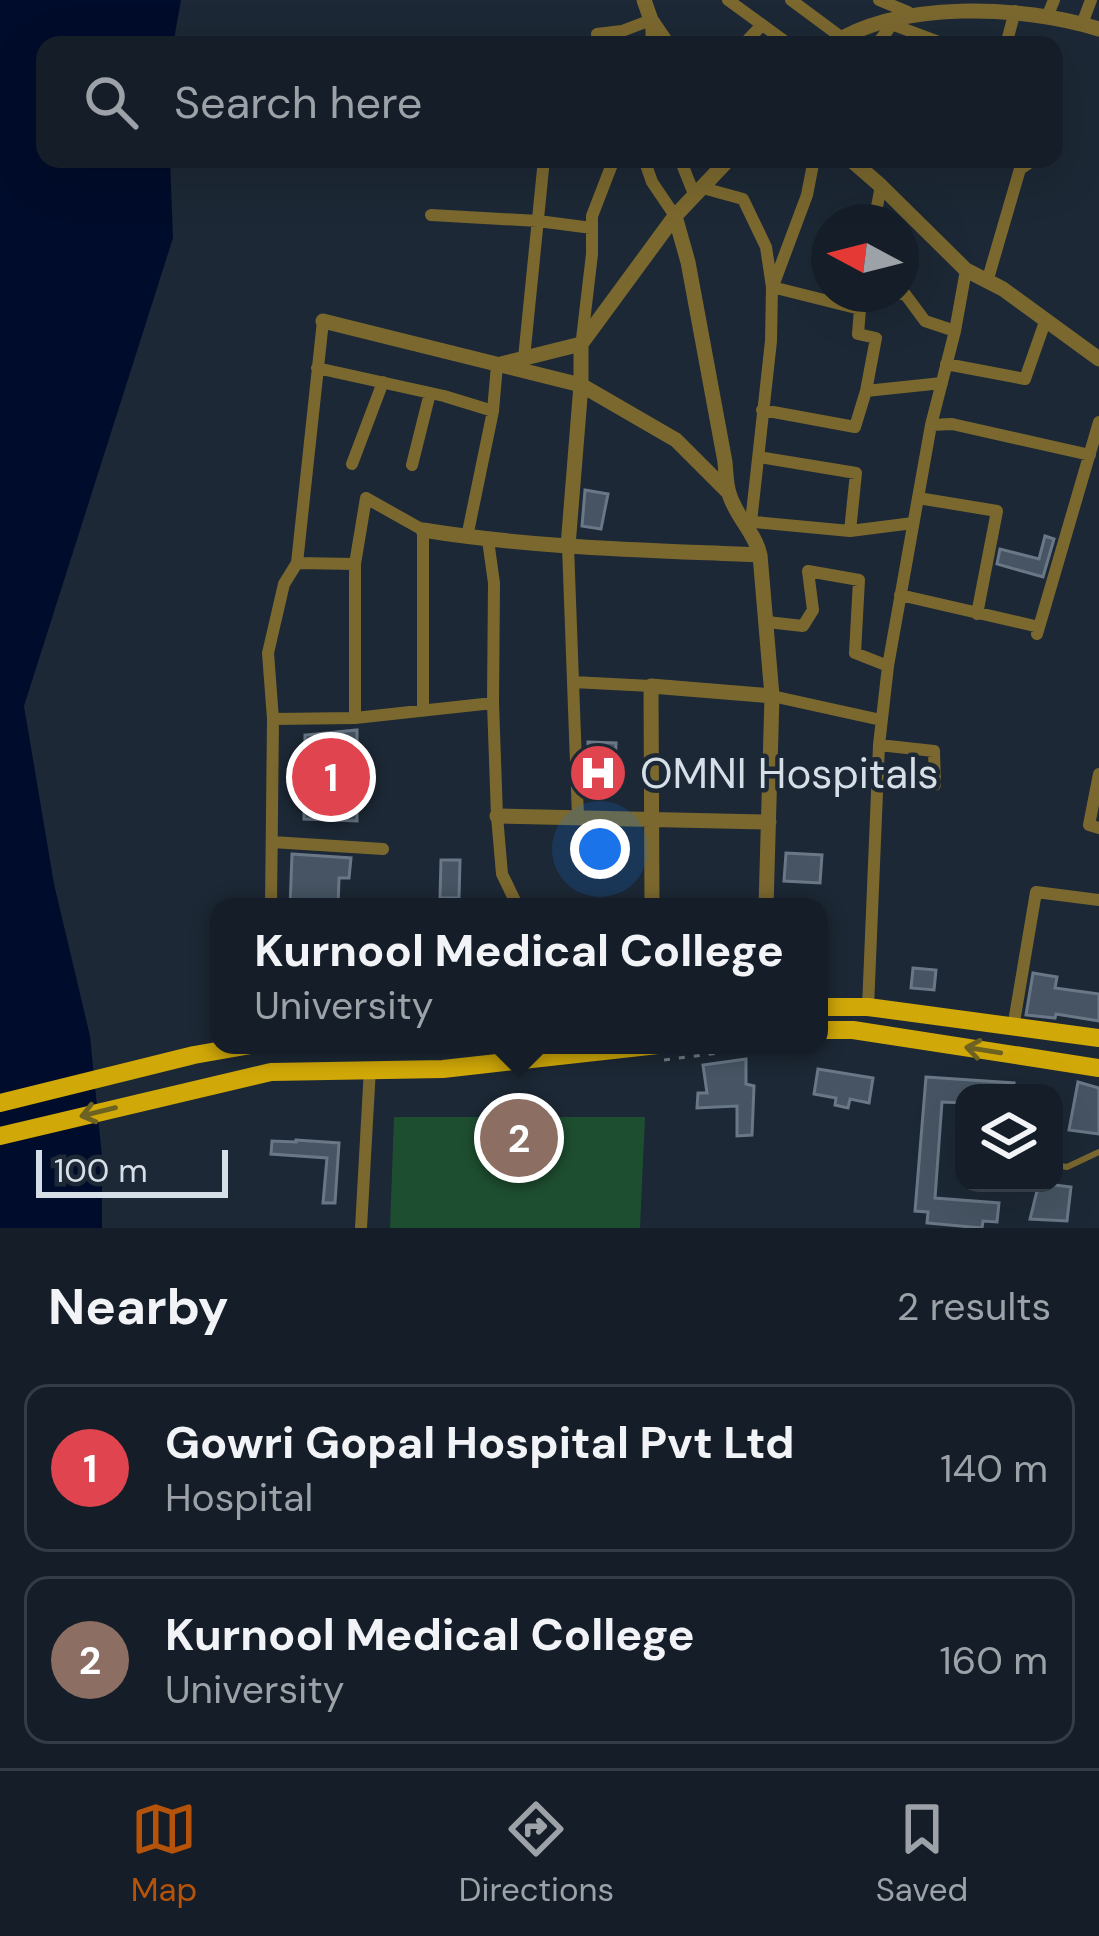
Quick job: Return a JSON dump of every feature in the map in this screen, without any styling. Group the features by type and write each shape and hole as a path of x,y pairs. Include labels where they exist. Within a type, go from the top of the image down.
{"main road":[{"path":"828,1007 868,1007 1099,1038"},
{"path":"828,1030 854,1030 1099,1068"},
{"path":"0,1102 210,1052"},
{"path":"338,1054 338,1068"},
{"path":"0,1136 271,1072 443,1069 577,1054"}],"street":[{"path":"644,0 662,36"},
{"path":"728,0 777,36"},
{"path":"790,0 830,36"},
{"path":"879,0 908,13"},
{"path":"1047,17 1054,0"},
{"path":"848,36 908,13 992,4 1090,26 1091,0"},
{"path":"1009,36 1016,10"},
{"path":"626,36 651,20"},
{"path":"651,20 652,36"},
{"path":"883,21 888,30 883,36"},
{"path":"883,21 923,36"},
{"path":"752,36 762,25"},
{"path":"578,817 568,546 592,216 611,168"},
{"path":"647,168 675,216 688,262 729,493"},
{"path":"685,168 699,191 743,199 766,247 772,287 771,341 747,522"},
{"path":"496,365 581,344 675,216 721,168"},
{"path":"772,287 807,195 812,168"},
{"path":"860,168 966,270 1003,289 1099,359"},
{"path":"987,281 1022,168"},
{"path":"524,358 544,170"},
{"path":"878,204 881,186"},
{"path":"431,214 592,228"},
{"path":"868,1007 879,745 888,666 931,425 966,270"},
{"path":"762,410 855,428 876,338 858,334 860,309 772,287"},
{"path":"918,312 925,321 955,331"},
{"path":"946,364 1024,380 1046,319"},
{"path":"271,898 273,719 268,652 284,584 297,563 323,321 581,385 676,440 729,493 756,538 767,622 772,696 766,898"},
{"path":"467,537 493,411 496,365"},
{"path":"317,368 493,411"},
{"path":"352,464 383,382"},
{"path":"866,391 942,383"},
{"path":"412,465 430,393"},
{"path":"900,595 1038,630 1099,422"},
{"path":"931,425 952,424 1090,454"},
{"path":"759,457 856,473 850,531"},
{"path":"918,497 997,511 977,614"},
{"path":"355,718 356,564 366,498 423,530 467,537 760,555"},
{"path":"747,522 850,531 913,523"},
{"path":"423,530 423,709"},
{"path":"488,540 494,583 497,816 502,874 514,898"},
{"path":"297,563 356,564"},
{"path":"767,622 803,626 813,610 808,571 859,580 855,653 888,666"},
{"path":"573,682 772,696 881,720"},
{"path":"651,686 652,898"},
{"path":"273,719 355,718 493,703"},
{"path":"879,745 934,751 935,784"},
{"path":"1099,774 1089,825 1099,829"},
{"path":"497,816 769,822"},
{"path":"272,842 383,849"},
{"path":"1013,1028 1036,892 1099,899"},
{"path":"361,1228 370,1069"}],"lane":[{"path":"1063,1166 1099,1152"}],"green space":[{"path":"394,1117 645,1117 640,1228 390,1228"}],"water":[{"path":"0,0 181,0 175,36 36,36 36,168 170,168 173,238 24,706 54,884 90,1036 102,1156 102,1228 0,1228"}],"building":[{"path":"585,490 608,494 601,529 582,526"},
{"path":"1045,536 1054,539 1043,577 997,564 1000,549 1039,559"},
{"path":"357,730 357,821 304,819 305,735"},
{"path":"588,742 616,743 614,791 588,790"},
{"path":"786,853 822,855 820,883 784,881"},
{"path":"292,854 351,858 349,878 339,878 338,898 290,898"},
{"path":"441,860 460,860 459,898 440,898"},
{"path":"913,968 936,970 934,990 911,988"},
{"path":"1033,973 1057,977 1055,988 1099,994 1099,1021 1026,1015"},
{"path":"746,1059 746,1084 754,1086 752,1135 737,1136 737,1106 697,1108 698,1093 707,1093 703,1065"},
{"path":"818,1069 873,1078 869,1103 850,1099 848,1108 835,1105 836,1098 814,1094"},
{"path":"926,1077 1014,1083 955,1084 955,1103 942,1102 935,1198 999,1203 997,1222 983,1221 982,1228 927,1223 928,1212 915,1211"},
{"path":"1078,1082 1099,1088 1099,1134 1069,1130"},
{"path":"272,1141 339,1143 335,1203 323,1203 327,1158 271,1154"},
{"path":"1063,1186 1071,1187 1067,1221 1030,1219 1037,1192 1063,1192"}],"place":[{"name":"OMNI Hospitals","path":"598,773"},
{"name":"Gowri Gopal Hospital Pvt Ltd","path":"331,777"},
{"name":"Kurnool Medical College","path":"519,1138"}]}
